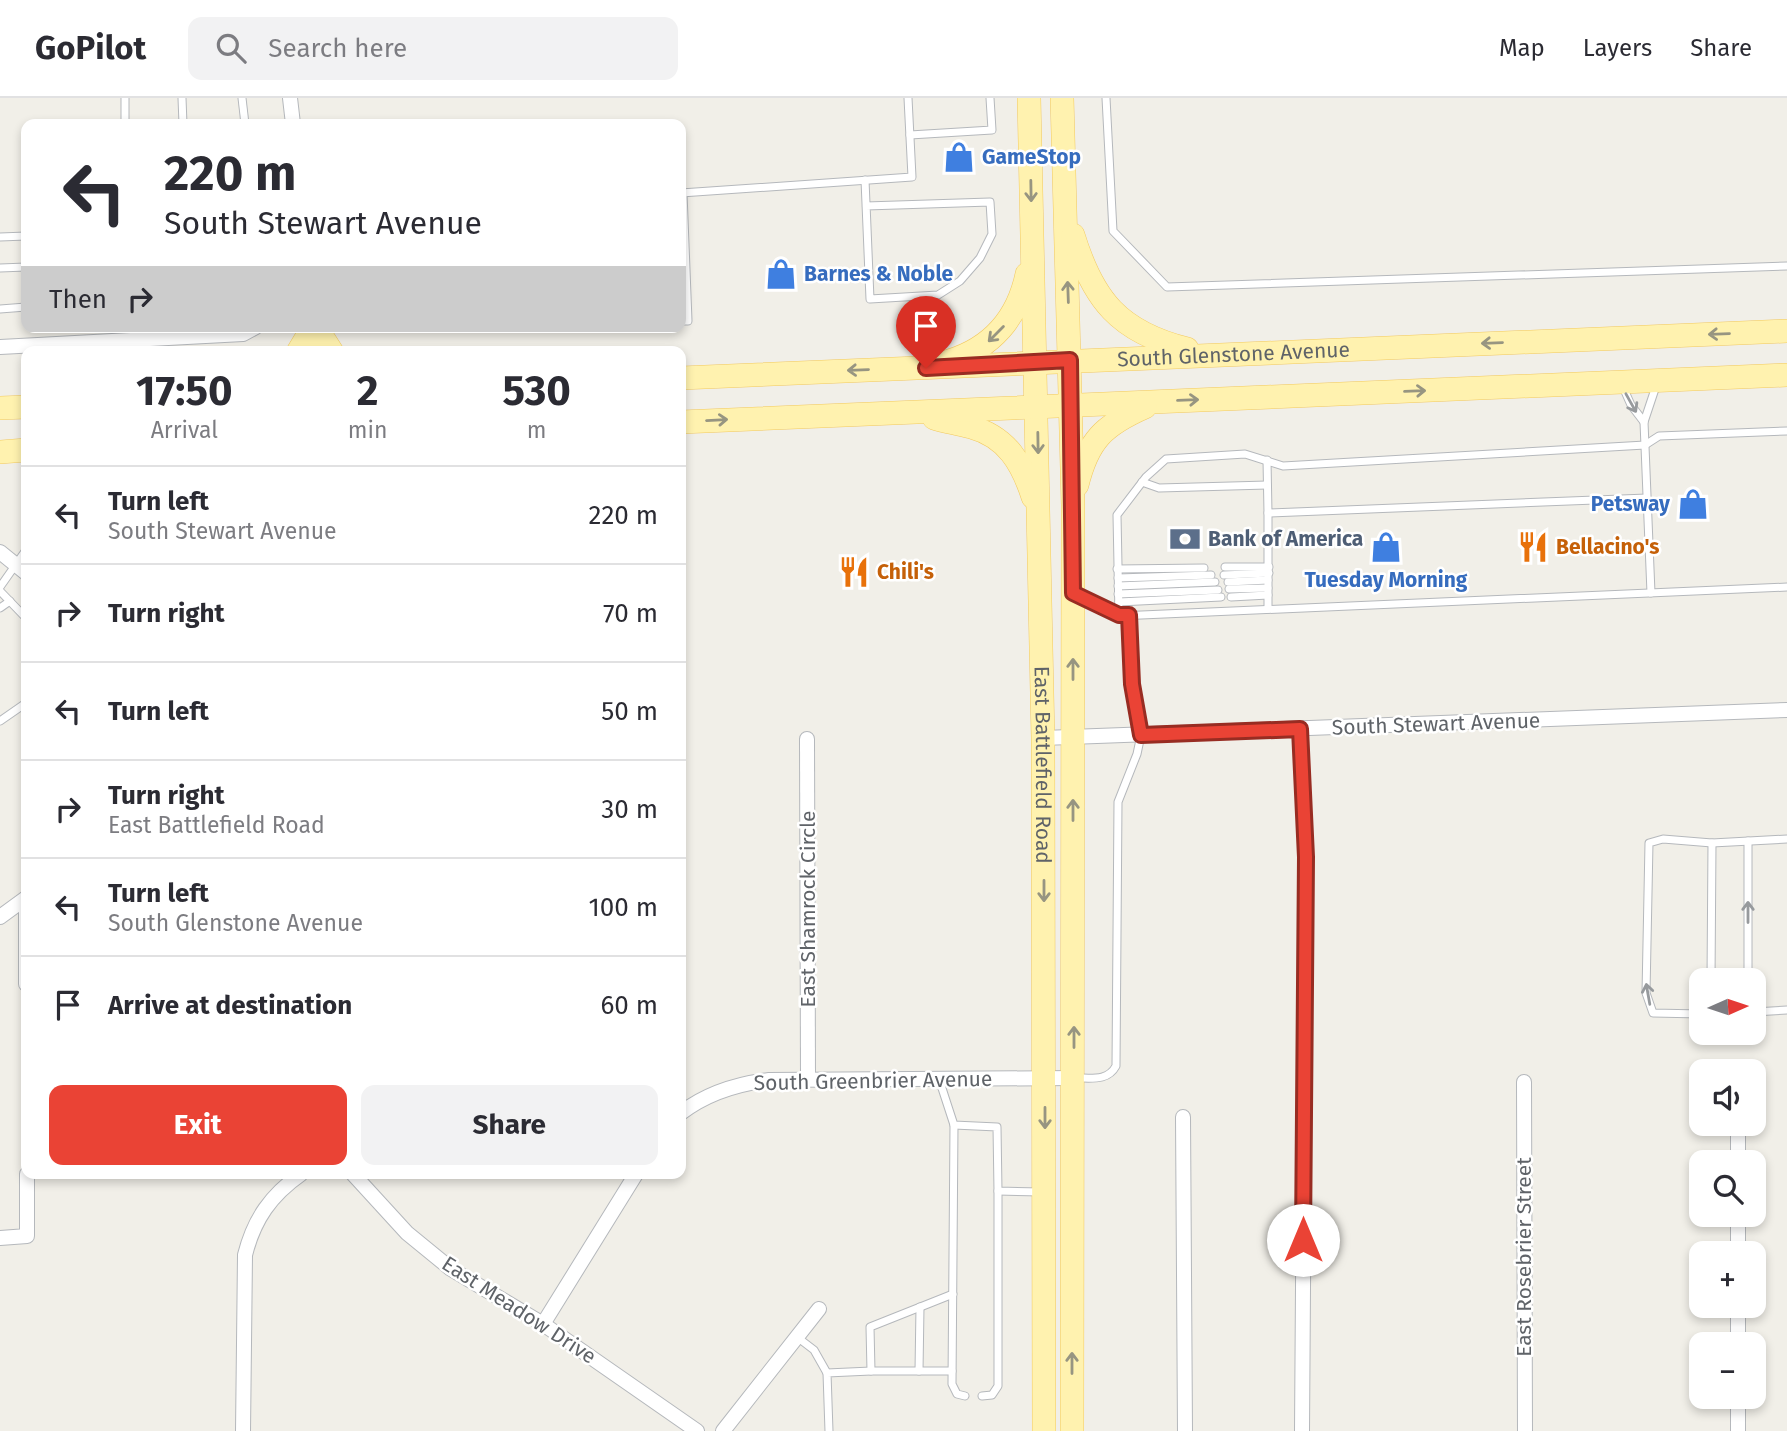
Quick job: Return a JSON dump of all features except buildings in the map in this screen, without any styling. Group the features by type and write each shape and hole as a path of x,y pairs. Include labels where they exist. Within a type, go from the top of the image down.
{"main road":[{"name":"East Battlefield Road","path":"1029,98 1043,738 1046,1078 1044,1431"},
{"name":"East Battlefield Road","path":"1062,98 1073,505 1072,1431"},
{"path":"1065,206 1087,275 1098,296 1116,317 1148,336 1210,355"},
{"path":"926,368 967,355 1000,330 1012,316 1020,298 1032,251"},
{"name":"South Glenstone Avenue","path":"686,378 1787,331"},
{"path":"686,422 1787,375"},
{"path":"1073,505 1084,464 1098,436 1124,415 1156,402"},
{"path":"0,408 21,407"},
{"path":"918,411 951,424 970,426 1001,441 1013,452 1025,474 1039,516"},
{"path":"0,452 21,450"}],"street":[{"path":"290,98 292,119"},
{"path":"0,347 136,333 245,333"},
{"path":"0,552 21,568"},
{"name":"South Stewart Avenue","path":"1043,738 1787,710"},
{"path":"1300,729 1306,857 1302,1431"},
{"name":"East Shamrock Circle","path":"807,738 808,1079"},
{"path":"0,916 21,901"},
{"name":"South Greenbrier Avenue","path":"686,1110 705,1097 738,1085 808,1079 1074,1078"},
{"name":"East Rosebrier Street","path":"1524,1082 1525,1431"},
{"path":"1183,1116 1185,1431"},
{"path":"0,1238 27,1236 27,1179"},
{"path":"243,1431 245,1255 252,1230 266,1206 296,1179"},
{"name":"East Meadow Drive","path":"357,1179 397,1224 451,1269 542,1324 697,1431"},
{"path":"542,1324 633,1179"},
{"path":"723,1431 819,1310"},
{"path":"1738,1409 1738,1431"}],"lane":[{"path":"125,98 125,119"},
{"path":"182,98 183,119"},
{"path":"242,98 244,119"},
{"path":"686,193 912,177 908,98"},
{"path":"910,135 992,130 990,98"},
{"path":"1106,98 1113,231 1167,287 1787,266"},
{"path":"865,180 866,206 870,299 938,295 960,281 980,258 992,234 990,202 866,206"},
{"path":"0,237 21,236"},
{"path":"0,268 21,267"},
{"path":"686,278 686,321"},
{"path":"0,309 21,307"},
{"path":"1651,593 1644,422 1658,381"},
{"path":"1621,382 1630,405 1644,422"},
{"path":"1119,615 1117,515 1142,482 1166,459 1245,454 1283,466 1645,445 1659,436 1787,431"},
{"path":"1267,460 1268,609"},
{"path":"1142,482 1159,488 1267,485"},
{"path":"1268,513 1647,498"},
{"path":"21,568 0,589 21,613"},
{"path":"1118,569 1204,568"},
{"path":"1228,582 1268,580"},
{"path":"1228,582 1268,580"},
{"path":"1228,582 1268,580"},
{"path":"1118,590 1216,586 1118,590"},
{"path":"1073,593 1119,615 1129,615 1787,587"},
{"path":"0,608 10,601"},
{"path":"1074,1078 1099,1078 1113,1072 1116,1066 1118,802 1137,754 1141,735 1132,684 1129,615"},
{"path":"0,721 21,706"},
{"path":"1689,1014 1653,1013 1646,993 1646,871 1649,843 1663,839 1712,843 1787,839"},
{"path":"1748,841 1748,968"},
{"path":"1712,843 1712,968"},
{"path":"1766,1011 1787,1010"},
{"path":"939,1079 954,1125 952,1384 957,1394 965,1396"},
{"path":"954,1125 997,1127 998,1386 992,1395 982,1396"},
{"path":"998,1191 1045,1192"},
{"path":"871,1371 870,1327 953,1294"},
{"path":"919,1371 920,1307"},
{"path":"797,1337 814,1350 827,1373 829,1431"},
{"path":"827,1373 952,1371"}],"place":[{"name":"GameStop","path":"959,157"},
{"name":"Barnes & Noble","path":"781,274"},
{"name":"Petsway","path":"1693,504"},
{"name":"Bank of America","path":"1185,539"},
{"name":"Tuesday Morning","path":"1386,547"},
{"name":"Bellacino's","path":"1533,547"},
{"name":"Chili's","path":"854,572"}],"route":[{"path":"926,368 1070,360 1073,593 1119,615 1129,615 1132,684 1141,735 1300,729 1306,857 1303,1240"}]}
